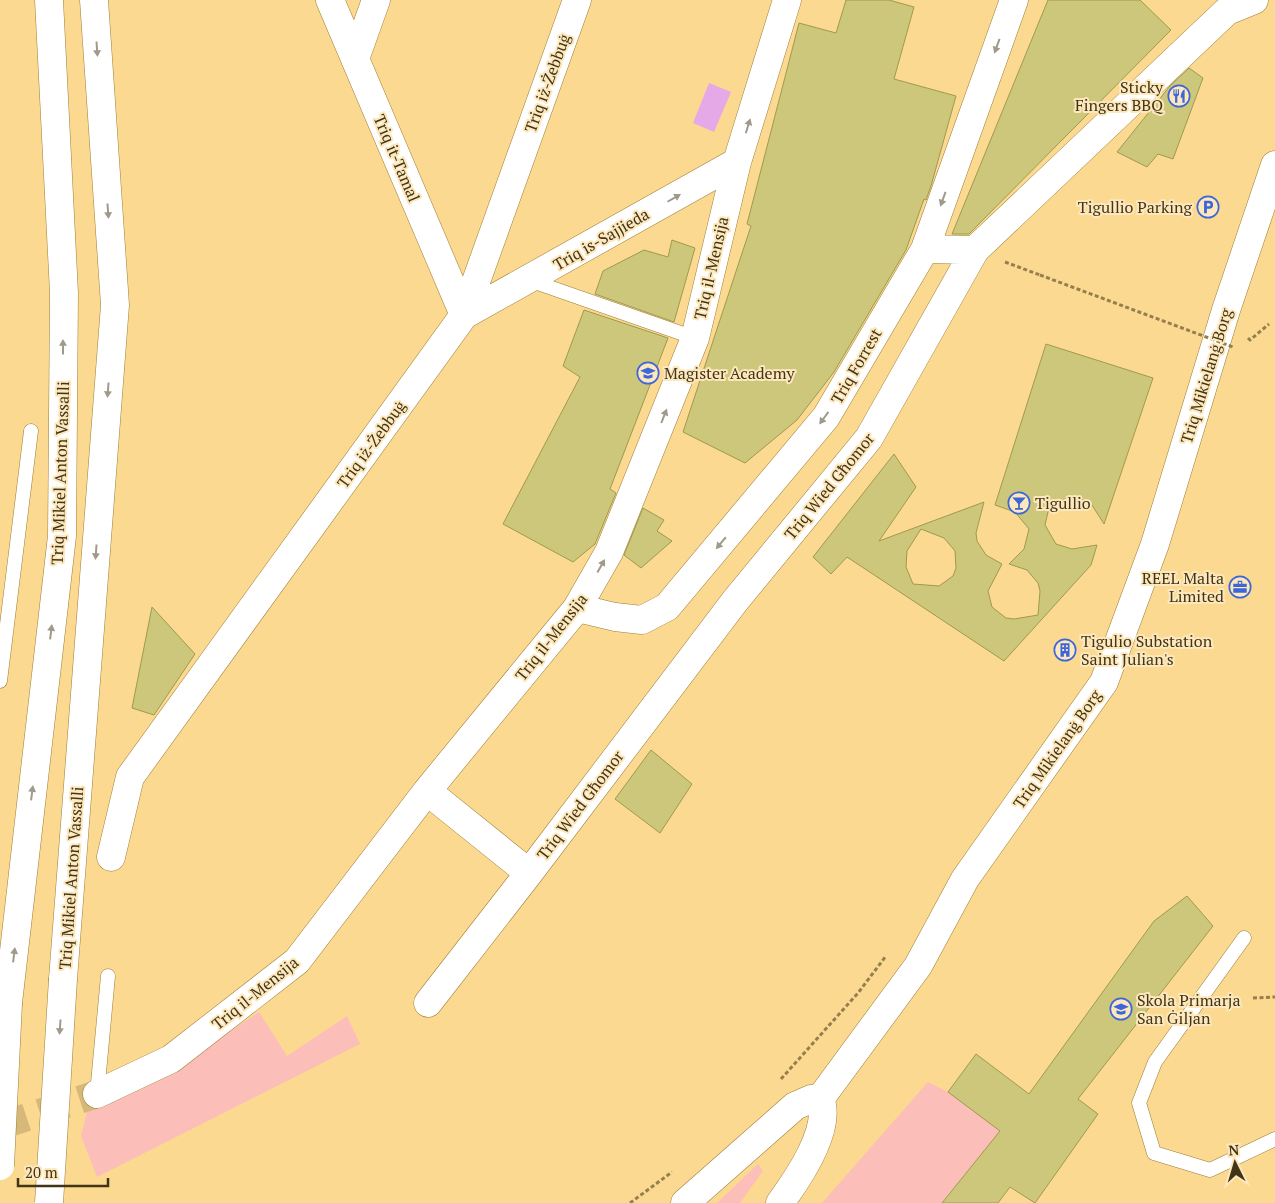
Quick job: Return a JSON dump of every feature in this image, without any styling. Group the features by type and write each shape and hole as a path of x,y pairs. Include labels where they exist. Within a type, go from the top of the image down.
{"main road":[{"name":"Triq Mikiel Anton Vassalli","path":"0,1166 8,1003 62,536 64,293 49,0"},
{"name":"Triq Mikiel Anton Vassalli","path":"49,1203 115,305 94,0"},
{"name":"Triq it-Tamal","path":"330,0 464,315"},
{"path":"355,59 376,0"},
{"name":"Triq iż-Żebbuġ","path":"111,857 130,777 464,315 577,0"},
{"name":"Triq il-Mensija","path":"97,1094 171,1059 298,961 427,791 577,608 609,552 695,338 737,162 787,0"},
{"name":"Triq Forrest","path":"577,608 615,617 642,620 667,607 826,417 925,249 1014,0"},
{"name":"Triq Wied Għomor","path":"428,1003 530,873 735,601 870,438 975,250 1227,11 1254,0"},
{"name":"Triq is-Sajjieda","path":"464,315 737,162"},
{"name":"Triq Mikielanġ Borg","path":"820,1100 918,966 965,879 1104,682 1155,544 1232,292 1275,165"},
{"path":"925,249 975,250"},
{"path":"427,791 530,873"},
{"path":"685,1203 795,1106 811,1099 820,1100 824,1108 823,1126 809,1156 780,1203"}],"lane":[{"path":"529,280 695,338"},
{"path":"0,681 31,431"},
{"path":"1244,938 1155,1062 1139,1103 1154,1153 1210,1170 1275,1139"},
{"path":"97,1094 108,976"}],"path":[{"path":"1040,275 1233,347"},
{"path":"774,1085 795,1066 827,1029 889,952 918,966"},
{"path":"1253,998 1275,997"},
{"path":"630,1203 675,1170"}],"shaded area":[{"path":"709,83 731,92 714,132 693,123"},
{"path":"259,1012 287,1056 347,1016 360,1044 97,1177 81,1136 87,1112 172,1071"},
{"path":"928,1082 948,1092 1000,1131 942,1203 822,1203"},
{"path":"758,1164 763,1171 740,1203 717,1203"}],"building":[{"path":"846,0 889,0 914,7 894,79 956,96 931,186 926,200 924,199 906,250 834,372 797,420 745,463 683,432 751,226 747,224 799,23 836,33"},
{"path":"1048,0 1140,0 1171,30 969,234 952,234"},
{"path":"1189,68 1203,78 1173,159 1158,154 1147,167 1117,152 1170,86"},
{"path":"672,240 695,248 674,322 595,294 603,271 644,250 668,257"},
{"path":"584,310 668,338 610,489 616,493 595,544 573,562 503,524 580,377 563,366"},
{"name":"Tigullio","path":"1046,344 1153,378 1104,524 1092,505 1077,497 1060,500 1048,512 1045,525 1056,544 1072,549 1097,545 1091,565 1004,661 847,557 831,574 813,557 894,454 916,487 879,541 984,502 976,533 977,541 986,555 1002,564 988,591 992,607 1006,618 1014,619 1038,615 1040,591 1038,583 1027,570 1009,564 1024,549 1029,529 1015,512 995,505","holes":["921,529 944,538 955,551 956,568 953,576 939,586 913,584 906,567 907,551"]},
{"path":"643,508 664,520 657,531 672,541 641,568 624,555"},
{"path":"152,607 195,654 154,715 132,708"},
{"path":"651,750 692,784 660,833 615,799"},
{"path":"1187,896 1213,926 1078,1099 1098,1114 1035,1203 1010,1187 998,1203 942,1203 1000,1131 948,1092 976,1054 1029,1094 1154,921"}],"tunnel":[{"path":"0,1126 97,1094"}],"place":[{"name":"Sticky Fingers BBQ","path":"1179,96"},
{"name":"Tigullio Parking","path":"1208,207"},
{"name":"Magister Academy","path":"648,373"},
{"name":"Tigullio","path":"1019,503"},
{"name":"REEL Malta Limited","path":"1240,587"},
{"name":"Tigulio Substation Saint Julian's","path":"1065,650"},
{"name":"Skola Primarja San Ġiljan","path":"1121,1009"}]}
